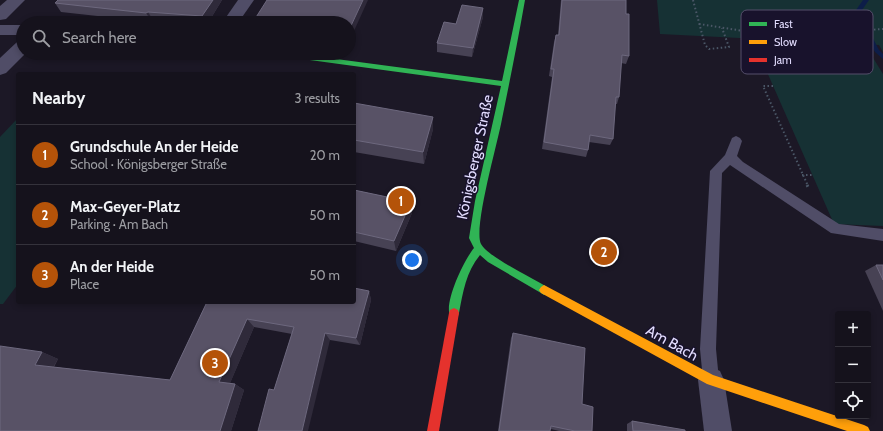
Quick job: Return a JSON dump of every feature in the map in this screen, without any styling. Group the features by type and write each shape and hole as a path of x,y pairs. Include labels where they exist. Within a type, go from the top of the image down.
{"street":[{"path":"0,15 16,0"},
{"path":"235,16 246,0"},
{"name":"Königsberger Straße","path":"479,249 474,238 475,225 522,0"},
{"path":"0,30 16,30"},
{"path":"0,69 16,53"},
{"path":"325,60 505,84"},
{"path":"434,431 460,280 470,260 479,249"},
{"name":"Am Bach","path":"479,249 517,275 711,380 864,431"},
{"path":"711,380 718,431"}],"lane":[{"path":"711,380 708,350 716,171 730,158 736,141"},
{"path":"730,158 836,229 883,235"}],"path":[{"path":"693,0 705,45 709,49 729,47 722,28"},
{"path":"699,24 741,31"},
{"path":"873,30 883,29"},
{"path":"773,86 763,86 822,221"},
{"path":"802,175 813,176"}],"green space":[{"path":"657,0 883,0 883,52 879,45 873,45 873,10 741,10 741,38 660,34"},
{"path":"873,58 883,74 883,226 834,224 768,74 873,74"},
{"path":"16,120 16,287 3,304 0,304 0,137"}],"building":[{"path":"58,0 213,0 202,16 146,13 55,3"},
{"path":"267,0 363,0 356,16 257,16"},
{"path":"562,0 626,0 626,14 629,14 629,56 622,55 619,97 616,97 613,139 590,135 588,150 544,142 554,69 551,69 556,35 559,35"},
{"path":"462,5 483,8 473,48 437,43 444,22 456,24"},
{"path":"356,103 433,117 423,152 356,140"},
{"path":"356,190 411,202 394,241 356,232"},
{"path":"876,265 883,265 883,280"},
{"path":"356,288 369,291 356,338 325,333 302,431 258,431 269,389 274,390 294,327 247,319 219,382 235,384 220,431 0,431 0,346 42,352 35,365 170,380 206,304 356,304"},
{"path":"513,333 585,348 582,404 593,407 592,431 575,431 551,426 550,431 499,431"},
{"path":"632,421 685,430 685,431 633,431"}],"waterway":[{"path":"859,10 866,0"},
{"path":"873,43 877,51 883,57"}],"traffic: fast":[{"path":"522,0 498,121 479,201 474,238 479,249 491,259 544,290"},
{"path":"325,60 505,84"},
{"path":"454,313 464,271 479,249"}],"traffic: slow":[{"path":"544,290 711,380 864,431"}],"traffic: jam":[{"path":"433,431 454,313"}],"place":[{"name":"Grundschule An der Heide","path":"401,201"},
{"name":"Max-Geyer-Platz","path":"604,252"},
{"name":"An der Heide","path":"215,363"}]}
